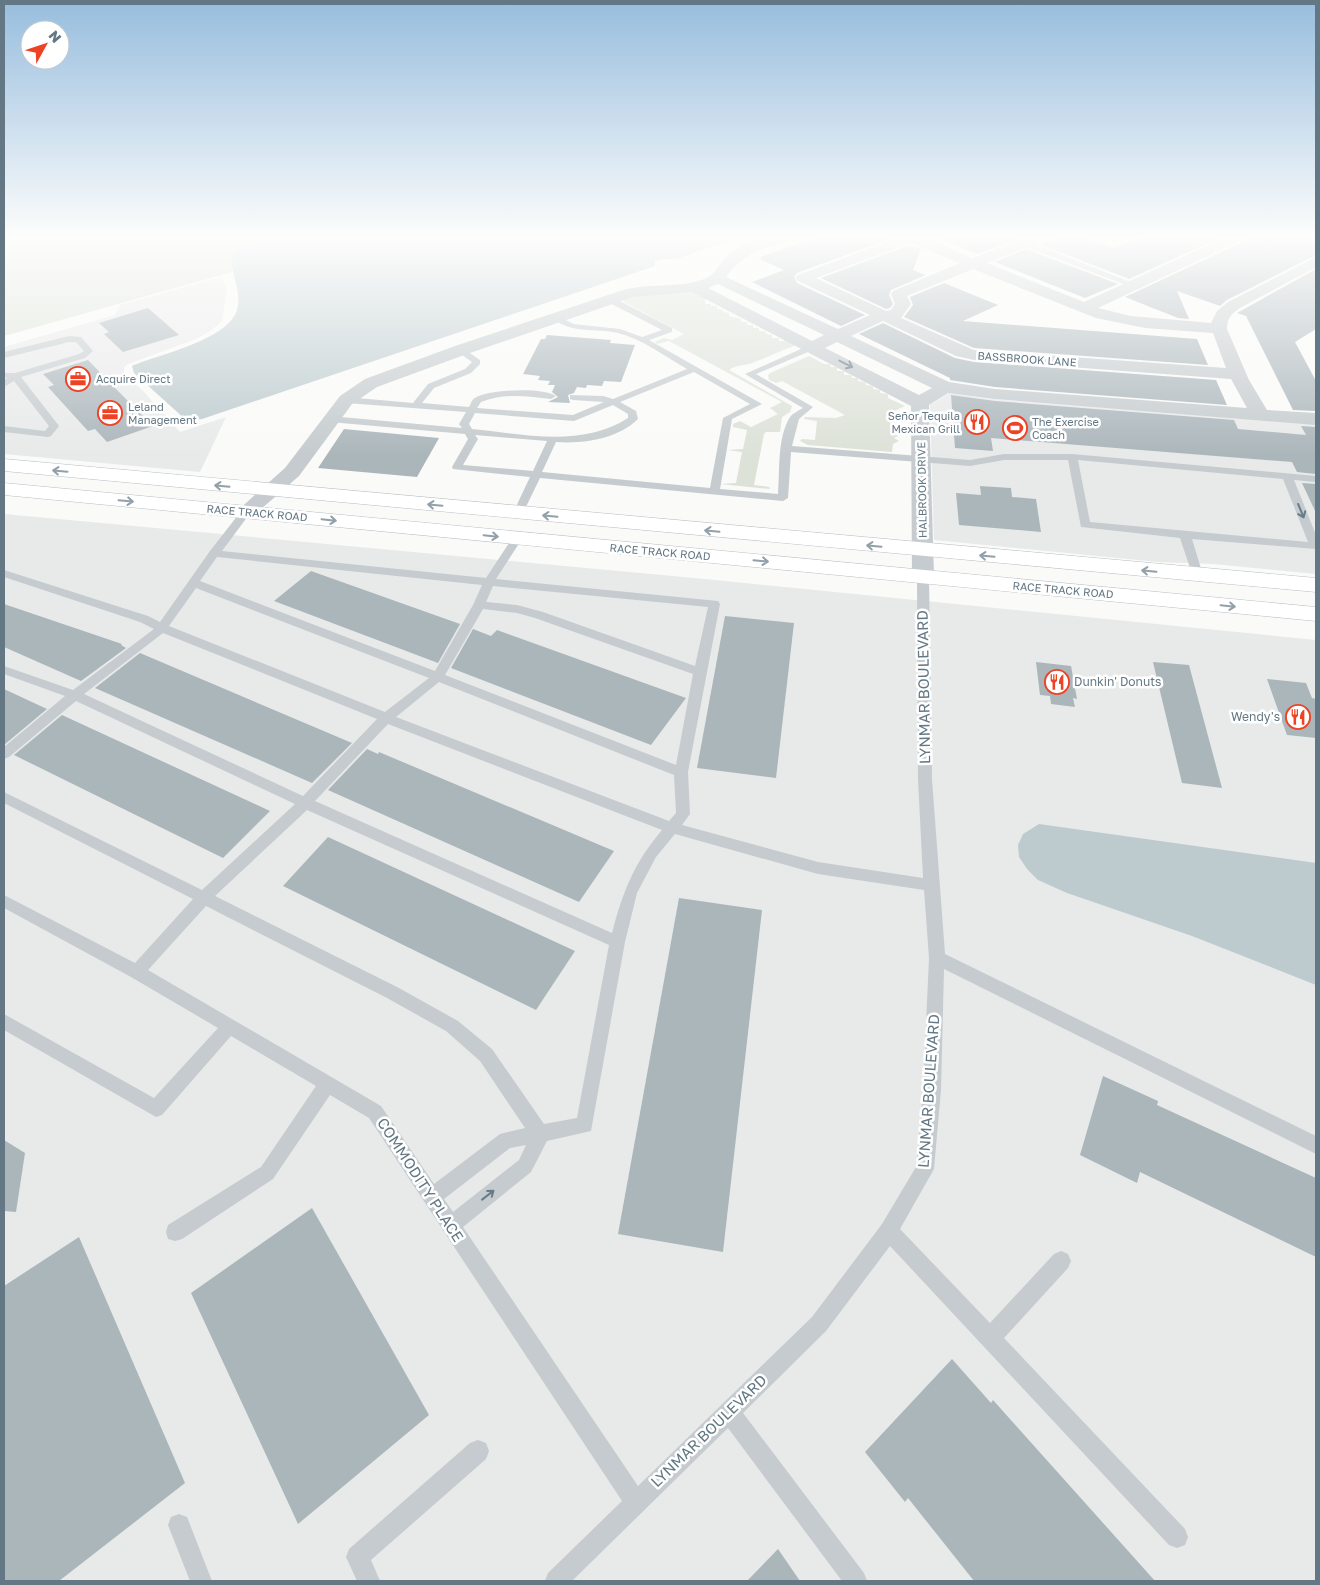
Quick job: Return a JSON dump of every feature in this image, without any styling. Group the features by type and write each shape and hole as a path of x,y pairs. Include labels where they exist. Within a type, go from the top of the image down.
{"main road":[{"name":"RACE TRACK ROAD","path":"4,466 922,551 1316,585"},
{"name":"RACE TRACK ROAD","path":"4,489 1316,614"}],"street":[{"path":"246,512 292,472 346,400 382,378 581,309"},
{"path":"737,309 920,403 945,388"},
{"path":"782,309 945,388 995,394 1316,418"},
{"name":"BASSBROOK LANE","path":"867,309 954,349 974,355 1238,374"},
{"path":"812,347 882,316 876,309"},
{"path":"1087,309 1126,321 1219,329"},
{"path":"1228,309 1222,313 1219,329 1238,374 1260,414"},
{"name":"HALBROOK DRIVE","path":"920,403 923,577"}],"lane":[{"path":"628,309 669,330 642,340"},
{"path":"555,318 572,326 620,331 642,340 757,404 728,418 714,491"},
{"path":"4,355 69,339 78,339 89,351 82,356 15,376 4,384"},
{"path":"551,396 507,392 491,394 477,400 464,424 470,430 473,439 457,467 783,498 789,436 794,419 808,407 749,374 812,347"},
{"path":"416,405 431,386 468,371 477,362 461,350"},
{"path":"346,400 574,418 694,369"},
{"path":"4,375 15,376 54,426 48,434 4,429"},
{"path":"330,419 470,430 572,441 588,439 610,432 633,419 633,413 613,402 603,399 573,397"},
{"path":"518,513 538,475 553,439"},
{"path":"788,449 970,463 1004,457 1072,457 1316,479"},
{"path":"1072,457 1085,526 1316,545 1286,476"},
{"path":"4,754 75,695 162,628 214,553 246,512"},
{"path":"1185,535 1197,575"},
{"path":"136,972 204,897 305,803 386,718 438,677 479,605 489,582 517,539"},
{"path":"214,553 714,604 681,772 683,814 651,853 630,893 618,942 585,1125 506,1140 431,1197"},
{"path":"4,573 144,619 162,628 386,718 672,828 818,868 930,885"},
{"name":"LYNMAR BOULEVARD","path":"556,1581 819,1324 889,1231 925,1169 932,1090 937,958 930,885 925,779 923,577"},
{"path":"194,583 681,772"},
{"path":"479,605 518,609 538,615 700,672"},
{"path":"4,670 75,695 305,803 618,942"},
{"path":"4,798 393,993 452,1026 486,1055 541,1134"},
{"name":"COMMODITY PLACE","path":"4,901 136,972 375,1112 636,1502"},
{"path":"937,958 1316,1145"},
{"path":"4,1022 156,1109 230,1026"},
{"path":"175,1232 267,1172 328,1084"},
{"path":"450,1226 525,1166 541,1134"},
{"path":"889,1231 1177,1537"},
{"path":"990,1338 1061,1262"},
{"path":"730,1413 856,1581"},
{"path":"369,1581 356,1557 478,1451"},
{"path":"179,1525 201,1581"}],"shaded area":[{"path":"4,309 100,309 4,336"},
{"path":"118,309 224,309 222,321 212,330 196,339 124,367 125,375 143,391 180,432 226,417 200,472 4,454 4,347 115,315"},
{"path":"237,309 528,309 202,419 186,420 134,373 132,366 194,344 224,327 234,317"},
{"path":"637,309 723,310 723,312 729,313 729,316 741,319 741,322 747,322 747,325 753,325 753,328 759,328 759,331 765,331 766,334 772,335 772,338 779,338 779,341 784,341 785,338 795,343 794,346 729,370 792,406 790,412 782,417 780,432 766,432 764,434 754,485 769,487 770,489 720,484 736,483 742,452 728,450 743,449 747,430 733,427 733,424 740,421 751,427 778,414 770,408 782,402 669,341 657,344 655,342 664,338 672,340 684,334"},
{"path":"809,356 824,364 830,364 831,367 837,367 837,371 844,371 844,375 858,378 858,381 873,386 873,389 880,390 880,393 888,394 888,398 905,406 894,411 898,415 894,417 899,420 894,422 898,425 894,427 899,430 894,433 898,436 894,438 899,441 893,444 892,452 808,445 800,441 802,439 815,440 817,421 804,419 805,417 836,418 845,415 782,381 776,383 769,380 768,375 770,373"},
{"path":"949,393 994,399 1316,423 1316,574 1213,564 1158,562 934,540 930,405"},
{"path":"4,514 705,579 1316,640 1316,1581 4,1581"},
{"path":"1039,824 1316,863 1316,985 1192,936 1067,893 1038,880 1019,857 1018,845 1023,834"}],"building":[{"path":"149,309 179,335 123,352 104,334 109,332 99,323"},
{"path":"807,309 852,309 865,315 841,326"},
{"path":"910,309 989,309 963,321 1197,339 1208,365 974,348 904,317"},
{"path":"1155,309 1185,309 1189,319 1178,318"},
{"path":"1244,309 1316,309 1316,329 1295,342 1316,381 1316,411 1293,410 1246,316 1237,313"},
{"path":"883,323 955,358 974,362 1216,380 1227,405 995,387 950,380 950,378 859,334"},
{"path":"547,335 611,340 610,343 635,345 621,382 604,381 602,386 587,385 586,388 577,387 574,393 568,395 570,403 548,402 558,397 552,392 555,385 548,385 550,381 538,380 540,376 523,374 541,339 545,339"},
{"path":"88,360 153,426 107,442 95,429 88,431 48,387 54,385 43,374"},
{"path":"951,395 995,401 1234,420 1238,429 1306,435 1301,426 1316,427 1316,474 1297,472 1292,462 991,438 993,451 955,448"},
{"path":"344,429 439,438 417,477 318,468"},
{"path":"1302,483 1316,484 1316,513"},
{"path":"980,486 1011,488 1012,497 1036,499 1041,532 959,525 956,493 981,495"},
{"path":"311,571 460,624 438,663 274,601"},
{"path":"4,604 122,644 126,648 81,681 4,647"},
{"path":"725,616 794,623 776,778 697,768"},
{"path":"473,629 491,636 497,630 686,698 651,745 451,668"},
{"path":"140,653 352,743 312,783 95,688"},
{"path":"1036,662 1071,666 1077,699 1073,698 1075,707 1051,704 1050,696 1040,695"},
{"path":"1153,662 1189,665 1222,788 1182,783"},
{"name":"Wendy's","path":"1267,679 1306,683 1312,698 1316,699 1316,738 1287,735"},
{"path":"4,689 47,709 4,745"},
{"path":"62,715 270,811 223,858 14,755"},
{"path":"367,749 378,754 379,752 614,851 579,902 328,790"},
{"path":"328,837 575,951 536,1010 283,886"},
{"path":"679,898 762,910 723,1252 618,1234"},
{"path":"1103,1076 1158,1101 1157,1105 1316,1178 1316,1257 1140,1172 1137,1183 1080,1155"},
{"path":"4,1140 25,1153 16,1212 4,1211"},
{"path":"312,1208 429,1415 298,1524 191,1293"},
{"path":"79,1237 185,1483 59,1581 4,1581 4,1286"},
{"path":"952,1359 991,1403 993,1400 1155,1581 974,1581 908,1498 905,1502 865,1452"},
{"path":"778,1549 800,1581 747,1581"}],"place":[{"name":"Acquire Direct","path":"78,379"},
{"name":"Leland Management","path":"110,413"},
{"name":"Señor Tequila Mexican Grill","path":"977,422"},
{"name":"The Exercise Coach","path":"1015,428"},
{"name":"Dunkin' Donuts","path":"1057,682"},
{"name":"Wendy's","path":"1298,717"}]}
